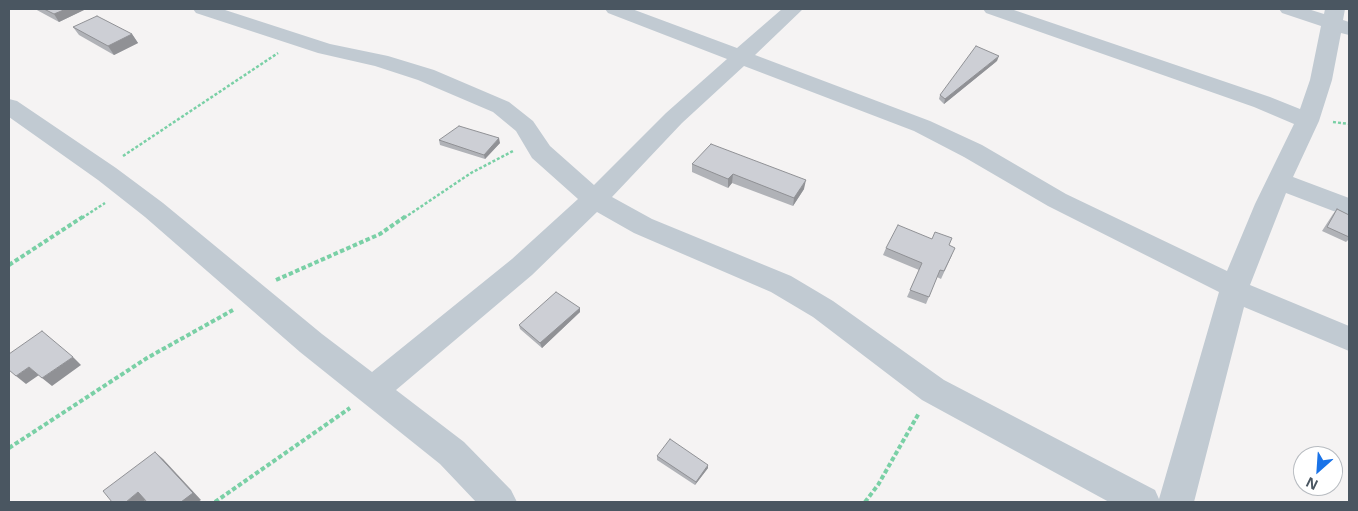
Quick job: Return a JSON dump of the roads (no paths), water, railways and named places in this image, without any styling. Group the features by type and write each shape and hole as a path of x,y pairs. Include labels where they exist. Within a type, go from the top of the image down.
{"street":[{"path":"203,9 297,41 380,62 463,89 501,107 525,126 541,152 572,182 595,199 660,234 781,284 823,308 933,390 1143,502"},
{"path":"615,9 922,126 973,151 1058,200 1133,239 1235,288 1349,339"},
{"path":"372,390 522,267 595,199 674,118 726,73 741,56 793,9"},
{"path":"993,9 1262,102 1307,121"},
{"path":"1176,502 1235,288 1268,204 1307,121 1339,20 1289,9"},
{"path":"9,106 127,189 255,294 311,343 452,453 500,502"},
{"path":"1280,181 1349,208"}]}
